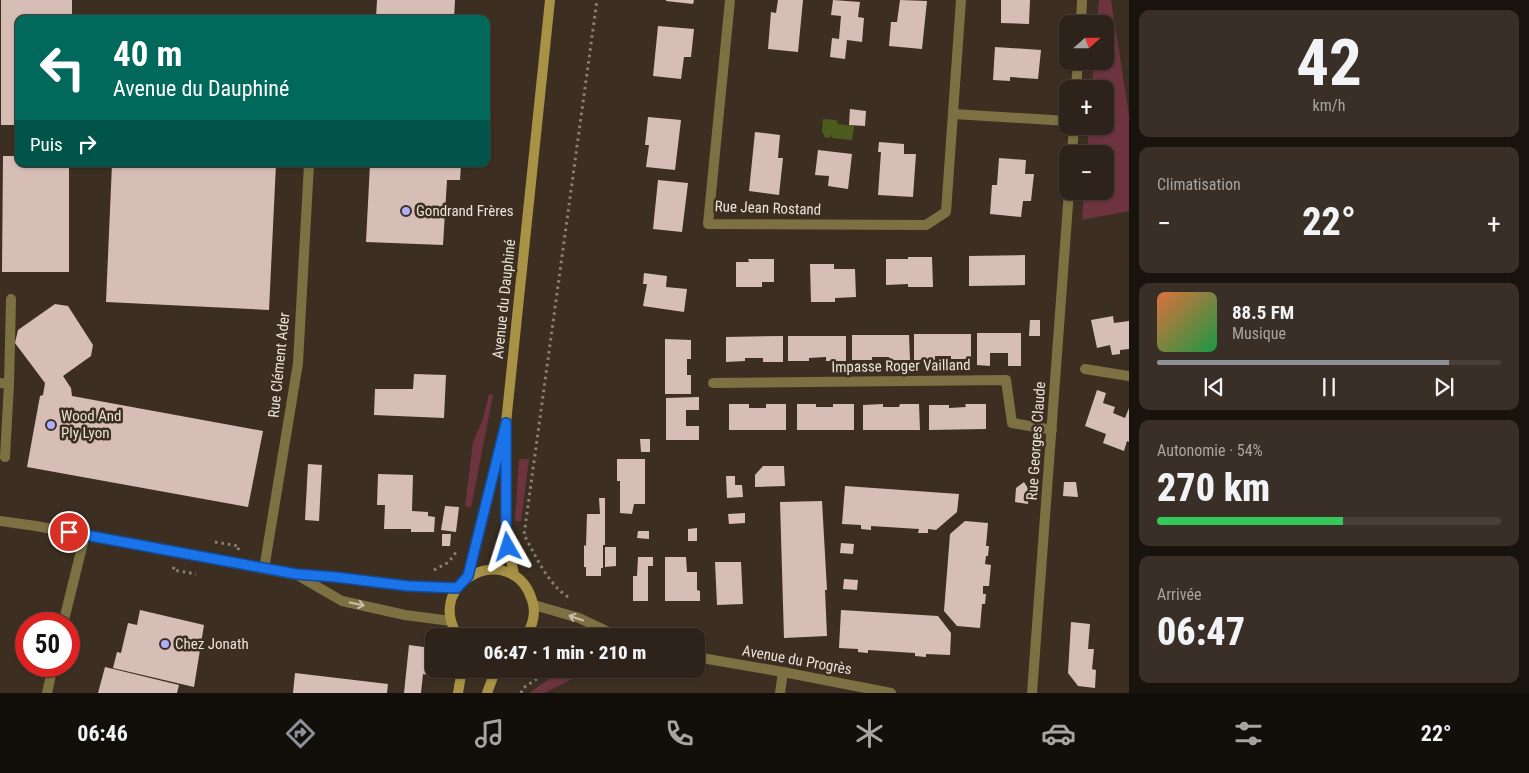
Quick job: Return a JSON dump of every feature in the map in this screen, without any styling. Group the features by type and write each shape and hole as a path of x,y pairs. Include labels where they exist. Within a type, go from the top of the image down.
{"main road":[{"name":"Avenue du Dauphiné","path":"514,575 506,532 506,423 550,0"},
{"name":"Avenue du Dauphiné","path":"468,576 506,423"},
{"path":"454,628 449,609 457,588 468,576 479,571 491,569 503,570 514,575 524,583 534,605 534,618 531,628"},
{"path":"458,693 460,678"},
{"path":"488,693 493,678"}],"street":[{"name":"Rue Jean Rostand","path":"730,0 708,224 926,225 946,212 961,0"},
{"path":"1081,15 1082,0"},
{"path":"954,114 1059,120"},
{"name":"Rue Clément Ader","path":"264,569 298,363 309,167"},
{"name":"Rue Georges Claude","path":"1032,693 1068,200"},
{"path":"5,456 4,384 12,299"},
{"path":"1085,369 1129,376"},
{"name":"Impasse Roger Vailland","path":"713,383 1006,380 1012,423 1052,430"},
{"path":"0,521 85,534 296,574 408,586 457,588"},
{"path":"67,612 85,534"},
{"path":"296,574 342,601 405,615 451,621"},
{"path":"534,605 578,618 600,628"},
{"name":"Avenue du Progrès","path":"705,659 891,693"},
{"path":"780,693 783,672"},
{"path":"47,693 51,677"}],"path":[{"path":"578,618 580,606 558,591 539,563 524,535 597,0"},
{"path":"521,693 523,688 538,678"}],"shaded area":[{"path":"1099,0 1111,0 1113,15 1098,15"},
{"path":"1114,19 1129,115 1129,211 1082,220 1083,200 1114,200 1114,145 1088,145 1088,135 1114,135 1114,80 1093,80 1093,70 1114,70"},
{"path":"823,119 836,120 838,124 854,126 852,140 832,138 831,134 830,138 824,137 822,133"},
{"path":"489,394 493,395 471,508 465,506 473,442 483,419"},
{"path":"519,459 529,459 521,521 515,521"},
{"path":"551,678 575,678 544,693 529,693"}],"building":[{"path":"1,0 72,0 72,15 15,15 15,125 1,125"},
{"path":"377,0 455,0 454,15 376,15"},
{"path":"666,0 694,0 693,4"},
{"path":"778,0 803,0 798,52 768,49 771,12 776,13"},
{"path":"833,0 860,2 858,17 864,18 862,42 847,40 845,59 830,57 832,38 839,39 841,16 831,15"},
{"path":"900,0 927,1 922,49 889,46 891,22 897,22"},
{"path":"1001,0 1030,0 1029,24 1001,23"},
{"path":"658,26 694,29 691,57 684,57 681,79 653,76"},
{"path":"995,47 1041,50 1038,79 1010,77 1010,81 993,80"},
{"path":"850,109 866,111 865,126 849,125"},
{"path":"648,117 681,120 675,170 646,167 649,145 645,145"},
{"path":"755,132 780,135 778,158 783,158 779,195 749,191"},
{"path":"879,142 904,144 904,154 916,154 913,197 878,195 881,152 878,152"},
{"path":"818,150 852,154 848,189 828,186 829,176 815,175"},
{"path":"3,156 15,156 15,167 69,167 69,272 2,272"},
{"path":"999,158 1026,160 1025,174 1034,174 1031,201 1023,201 1021,217 990,214 992,185 997,185"},
{"path":"112,167 276,167 269,310 106,302"},
{"name":"Gondrand Frères","path":"370,167 461,167 460,180 447,180 443,245 366,242"},
{"path":"658,180 688,183 682,232 653,229"},
{"path":"1025,255 1025,285 969,286 969,256"},
{"path":"908,257 932,257 933,287 908,287 908,284 886,285 886,259 908,259"},
{"path":"748,259 774,259 774,282 762,282 762,287 736,287 736,262 749,262"},
{"path":"810,264 834,264 834,269 855,269 856,297 835,298 835,302 811,302"},
{"path":"644,273 667,276 666,287 687,289 684,312 643,306 647,284 643,284"},
{"path":"55,304 68,306 93,345 91,356 63,376 71,388 72,396 263,431 248,507 27,467 40,396 43,395 45,383 15,343 18,330"},
{"path":"1113,316 1114,323 1129,321 1129,349 1120,350 1120,354 1112,355 1110,345 1097,348 1091,320"},
{"path":"1030,320 1040,320 1040,336 1029,336"},
{"path":"977,333 1021,333 1021,366 1008,366 1008,353 990,353 990,366 977,365"},
{"path":"914,334 971,334 971,359 951,359 951,356 935,356 935,360 914,360"},
{"path":"852,335 909,335 910,360 889,360 889,357 872,357 872,360 852,360"},
{"path":"783,336 783,362 763,362 763,358 745,358 745,361 726,362 726,337"},
{"path":"788,336 846,336 846,361 826,361 826,357 809,358 809,361 788,361"},
{"path":"665,339 691,340 691,359 687,359 687,375 691,375 691,394 665,394"},
{"path":"414,374 446,375 444,418 374,415 375,389 413,389"},
{"path":"1097,390 1106,393 1103,403 1115,407 1113,413 1125,418 1129,408 1129,442 1127,441 1124,451 1103,443 1106,434 1085,426"},
{"path":"699,397 699,410 686,410 686,426 699,426 699,440 666,440 666,398"},
{"path":"729,404 749,404 749,408 766,408 766,404 786,404 786,430 729,430"},
{"path":"797,404 816,404 816,407 833,407 833,404 854,404 854,430 797,430"},
{"path":"883,404 883,407 899,407 900,404 919,404 920,430 863,430 863,405"},
{"path":"965,404 986,404 986,429 929,430 929,405 949,405 949,408 966,407"},
{"path":"640,439 650,439 650,452 641,452"},
{"path":"617,459 645,459 645,504 634,504 632,514 620,513 620,481 617,481"},
{"path":"308,464 322,465 319,521 305,520"},
{"path":"763,466 784,466 785,486 755,487 755,475"},
{"path":"378,474 413,475 412,511 428,512 428,516 435,517 434,532 411,532 411,529 384,529 385,505 377,505"},
{"path":"726,476 735,476 735,485 742,485 743,497 727,498"},
{"path":"1024,482 1029,490 1028,504 1015,502 1016,488"},
{"path":"1064,482 1076,482 1078,497 1063,496"},
{"path":"845,486 959,494 957,512 936,530 928,529 928,533 918,533 919,529 871,526 871,530 861,529 861,525 842,524"},
{"path":"599,498 605,498 603,568 601,568 601,576 586,576 584,545 586,546 587,514 600,514"},
{"path":"822,501 827,590 825,590 827,636 784,638 780,502"},
{"path":"445,506 459,507 456,532 441,530"},
{"path":"745,513 745,523 729,524 728,514"},
{"path":"965,521 988,523 986,546 989,546 985,564 991,565 989,586 983,586 983,594 986,594 985,604 982,604 980,628 957,626 944,611 950,534"},
{"path":"697,528 697,541 688,541 688,529"},
{"path":"638,531 649,531 649,539 637,538"},
{"path":"442,534 451,534 450,546 442,546"},
{"path":"841,543 854,544 853,554 840,553"},
{"path":"605,547 616,547 616,566 605,567"},
{"path":"638,557 653,557 653,566 648,566 648,601 633,601 633,576 637,576"},
{"path":"665,557 686,557 687,572 697,572 697,590 700,591 700,601 665,601"},
{"path":"715,562 741,562 743,604 717,605"},
{"path":"844,579 858,580 857,590 843,589"},
{"path":"140,610 204,625 194,687 113,668 117,652 121,653 128,623 137,625"},
{"path":"841,610 938,616 951,633 950,655 926,654 926,657 915,656 915,653 868,650 868,653 858,652 858,649 839,648"},
{"path":"1071,622 1090,624 1088,649 1094,649 1092,669 1096,670 1095,688 1078,686 1068,673"},
{"path":"409,645 425,647 425,674 423,674 421,693 404,693"},
{"path":"105,667 179,685 177,693 98,693"},
{"path":"295,673 388,684 387,693 293,693"}],"place":[{"name":"Gondrand Frères","path":"406,211"},
{"name":"Wood And Ply Lyon","path":"51,425"},
{"name":"Chez Jonath","path":"165,644"}],"route":[{"path":"69,532 296,574 408,586 457,588 468,576 506,423 506,532 508,547"}]}
